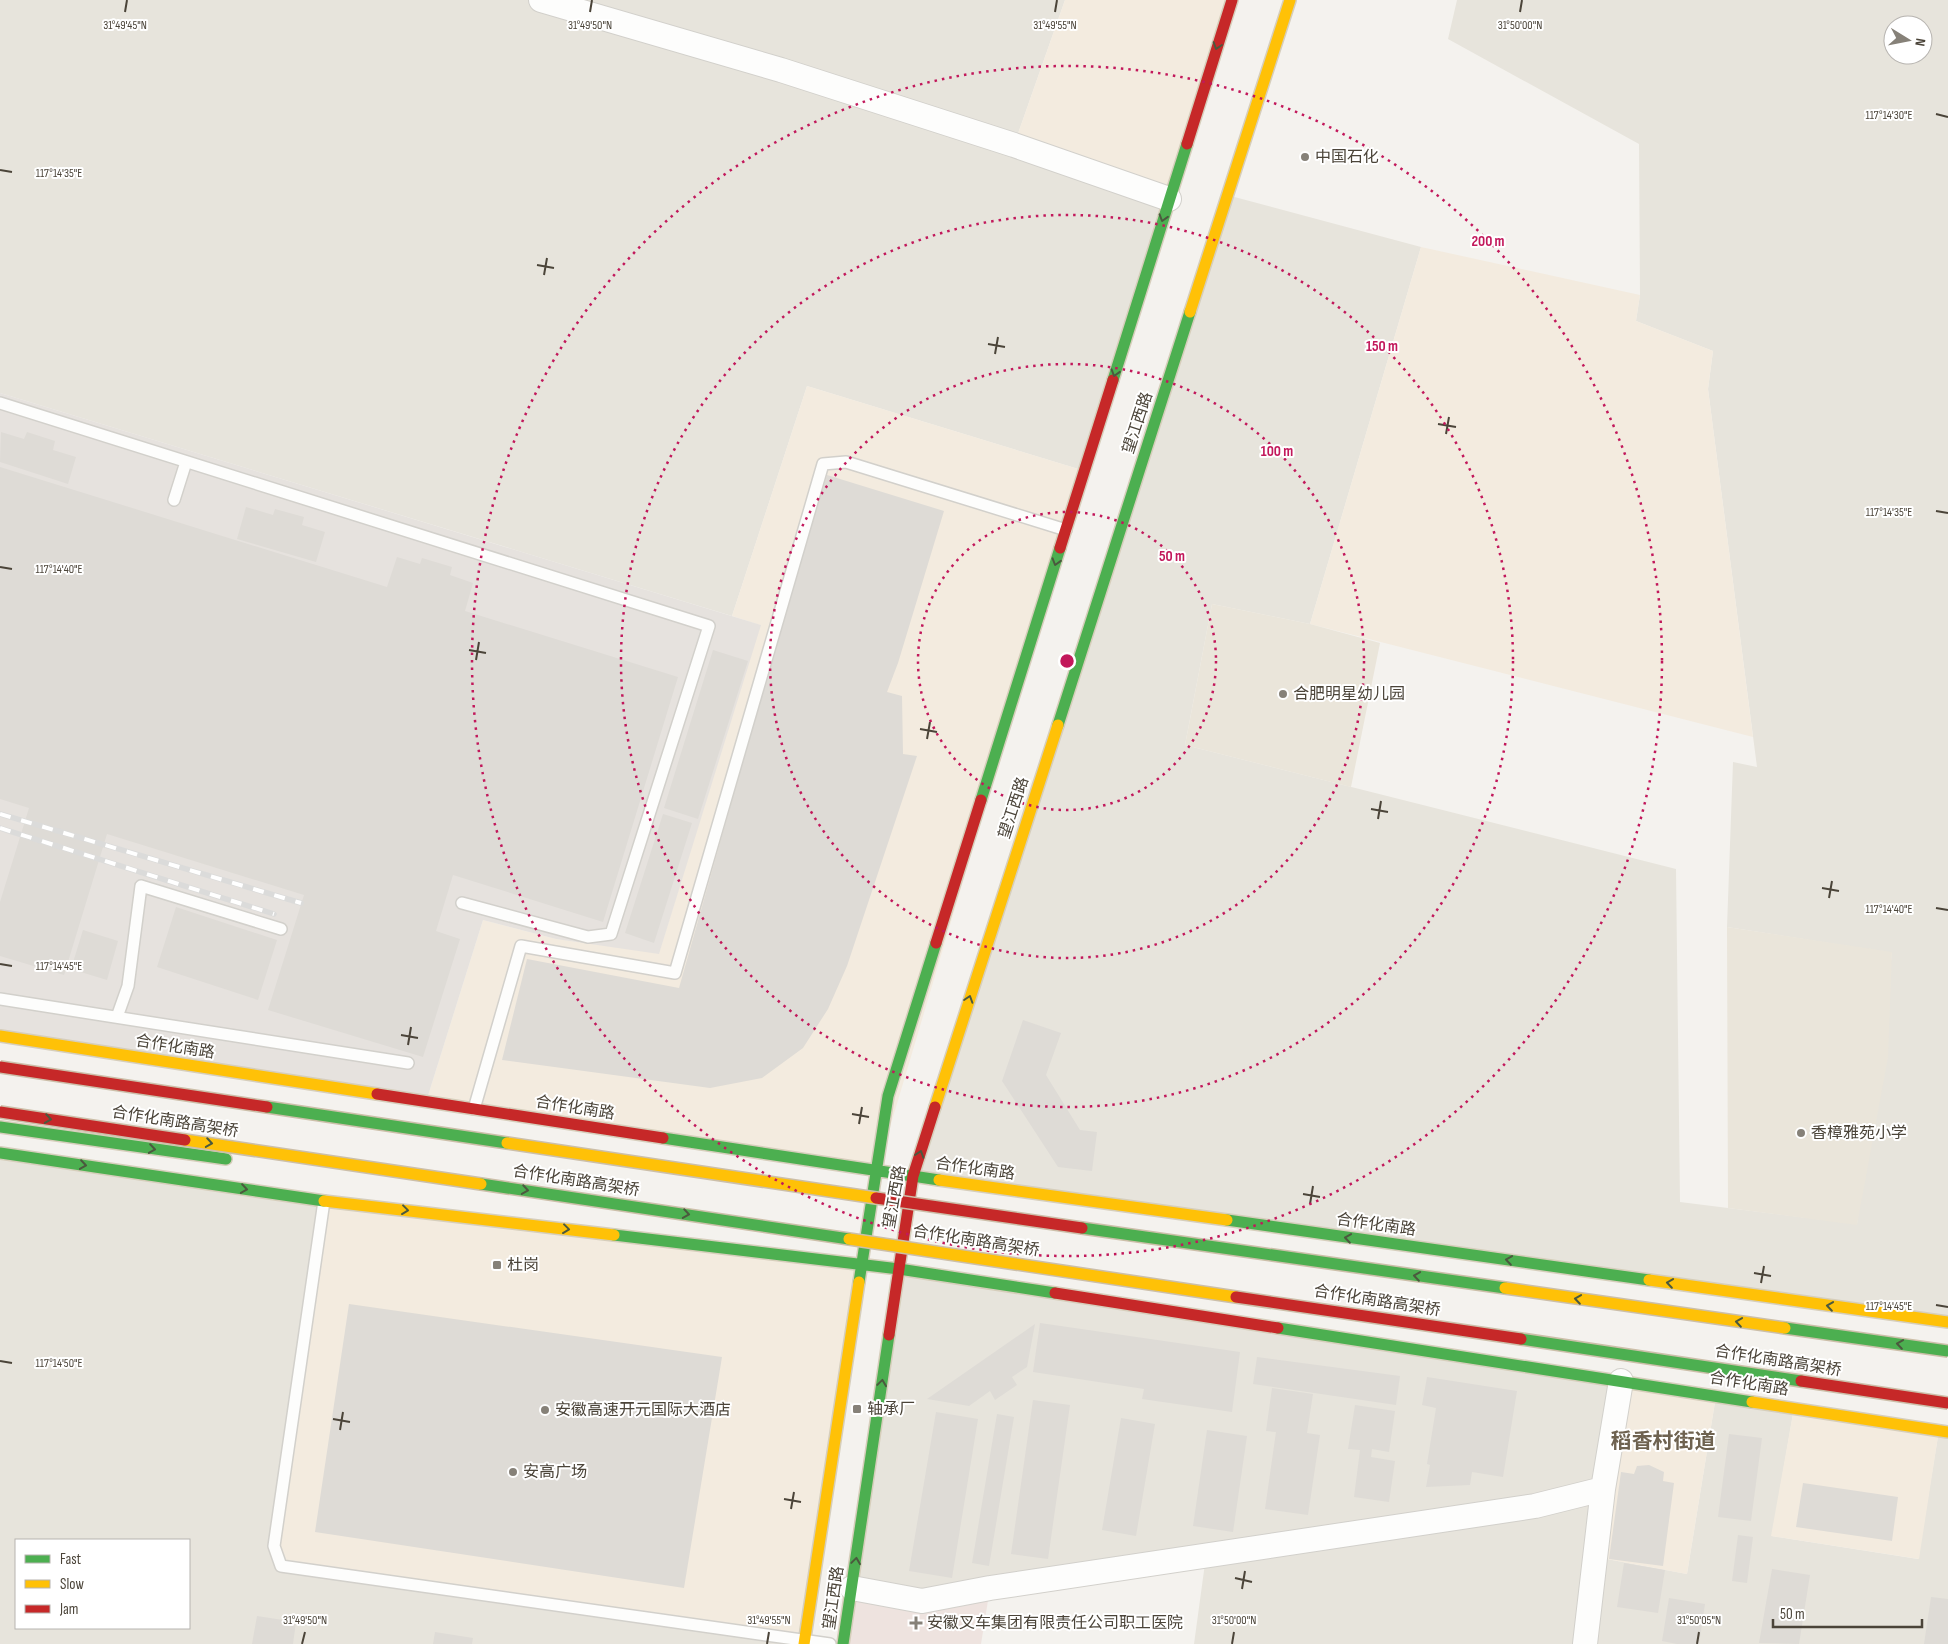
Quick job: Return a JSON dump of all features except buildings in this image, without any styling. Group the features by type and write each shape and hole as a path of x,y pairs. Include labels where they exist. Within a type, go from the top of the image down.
{"main road":[{"name":"望江西路","path":"804,1642 888,1096 1232,0"},
{"name":"望江西路","path":"843,1644 913,1176 1290,0"},
{"name":"合作化南路","path":"0,1036 877,1171 1948,1322"},
{"name":"合作化南路高架桥","path":"0,1067 965,1212 1948,1351"},
{"name":"合作化南路高架桥","path":"0,1112 1948,1403"},
{"path":"0,1127 241,1160"},
{"name":"合作化南路","path":"0,1153 324,1201 899,1269 1948,1432"},
{"path":"260,1163 493,1186"}],"street":[{"path":"541,0 809,79 1014,145 1169,199"},
{"path":"1586,1644 1604,1489 1621,1381"},
{"path":"852,1588 922,1601 990,1588 1535,1506 1604,1489"}],"lane":[{"path":"0,403 709,626 611,934 588,937 462,903"},
{"path":"174,500 186,462"},
{"path":"474,1109 521,946 674,973 823,464 846,462 1066,530"},
{"path":"118,1017 128,986 141,886 281,929"},
{"path":"0,999 408,1063"},
{"path":"324,1201 274,1546 281,1566 804,1642 830,1644"}],"shaded area":[{"path":"0,0 1065,0 1014,145 1169,199 1085,471 807,386 732,616 0,393"},
{"path":"1065,0 1232,0 1169,199 1014,145"},
{"path":"1457,0 1948,0 1948,1322 913,1176 1227,195 1421,247 1310,624 1212,604 1185,745 1676,869 1680,1202 1857,1224 1892,953 1727,927 1733,762 1757,767 1708,389 1713,351 1636,321 1640,295 1639,144 1448,39"},
{"path":"1421,247 1640,295 1636,321 1713,351 1708,389 1753,737 1310,624"},
{"path":"807,386 1085,471 877,1171 426,1102 483,920 556,939 659,953 760,625 732,616"},
{"path":"0,393 761,625 659,954 556,939 483,920 426,1102 0,1036"},
{"name":"合肥明星幼儿园","path":"1212,604 1310,624 1380,643 1351,787 1185,745"},
{"name":"香樟雅苑小学","path":"1727,927 1892,952 1888,1057 1857,1225 1728,1208"},
{"path":"0,1153 324,1201 804,1644 0,1644"},
{"name":"安高广场","path":"324,1201 863,1264 805,1640 281,1566 274,1546"},
{"path":"899,1269 1621,1381 1596,1557 1687,1574 1716,1396 1794,1408 1772,1536 1918,1559 1939,1430 1948,1432 1948,1644 1194,1644 1206,1556 922,1601 852,1588"},
{"path":"1621,1381 1716,1396 1687,1574 1596,1557"},
{"path":"1794,1408 1939,1430 1919,1559 1771,1536"},
{"name":"安徽叉车集团有限责任公司职工医院","path":"852,1588 922,1601 990,1588 981,1644 843,1644"}],"railway":[{"path":"0,814 301,903"},
{"path":"0,828 274,914"}],"traffic: fast":[{"path":"1113,380 1187,144"},
{"path":"1058,725 1190,312"},
{"path":"981,800 1060,548"},
{"path":"859,1282 888,1096 936,943"},
{"path":"267,1107 507,1143"},
{"path":"0,1127 226,1159"},
{"path":"663,1138 939,1180"},
{"path":"0,1153 324,1201"},
{"path":"481,1184 849,1239"},
{"path":"1227,1220 1649,1280"},
{"path":"1082,1228 1505,1288"},
{"path":"614,1235 899,1269 1055,1293"},
{"path":"1278,1328 1752,1402"},
{"path":"1785,1328 1948,1351"},
{"path":"843,1644 889,1335"},
{"path":"1521,1339 1801,1381"}],"traffic: slow":[{"path":"1190,312 1290,0"},
{"path":"935,1107 1058,725"},
{"path":"0,1036 377,1094"},
{"path":"185,1140 481,1184"},
{"path":"507,1143 876,1198"},
{"path":"939,1180 1227,1220"},
{"path":"324,1201 614,1235"},
{"path":"849,1239 1236,1297"},
{"path":"1649,1280 1948,1322"},
{"path":"804,1644 859,1282"},
{"path":"1505,1288 1785,1328"},
{"path":"1752,1402 1948,1432"}],"traffic: jam":[{"path":"1187,144 1232,0"},
{"path":"1060,548 1113,380"},
{"path":"936,943 981,800"},
{"path":"0,1067 267,1107"},
{"path":"377,1094 663,1138"},
{"path":"889,1335 913,1176 935,1107"},
{"path":"0,1112 185,1140"},
{"path":"876,1198 1082,1228"},
{"path":"1055,1293 1278,1328"},
{"path":"1236,1297 1521,1339"},
{"path":"1801,1381 1948,1403"}],"place":[{"name":"中国石化","path":"1305,157"},
{"name":"合肥明星幼儿园","path":"1283,694"},
{"name":"香樟雅苑小学","path":"1801,1133"},
{"name":"杜岗","path":"497,1265"},
{"name":"轴承厂","path":"857,1409"},
{"name":"安徽高速开元国际大酒店","path":"545,1410"},
{"name":"安高广场","path":"513,1472"},
{"name":"安徽叉车集团有限责任公司职工医院","path":"916,1623"}],"district":[{"name":"稻香村街道","path":"1663,1441"}]}
